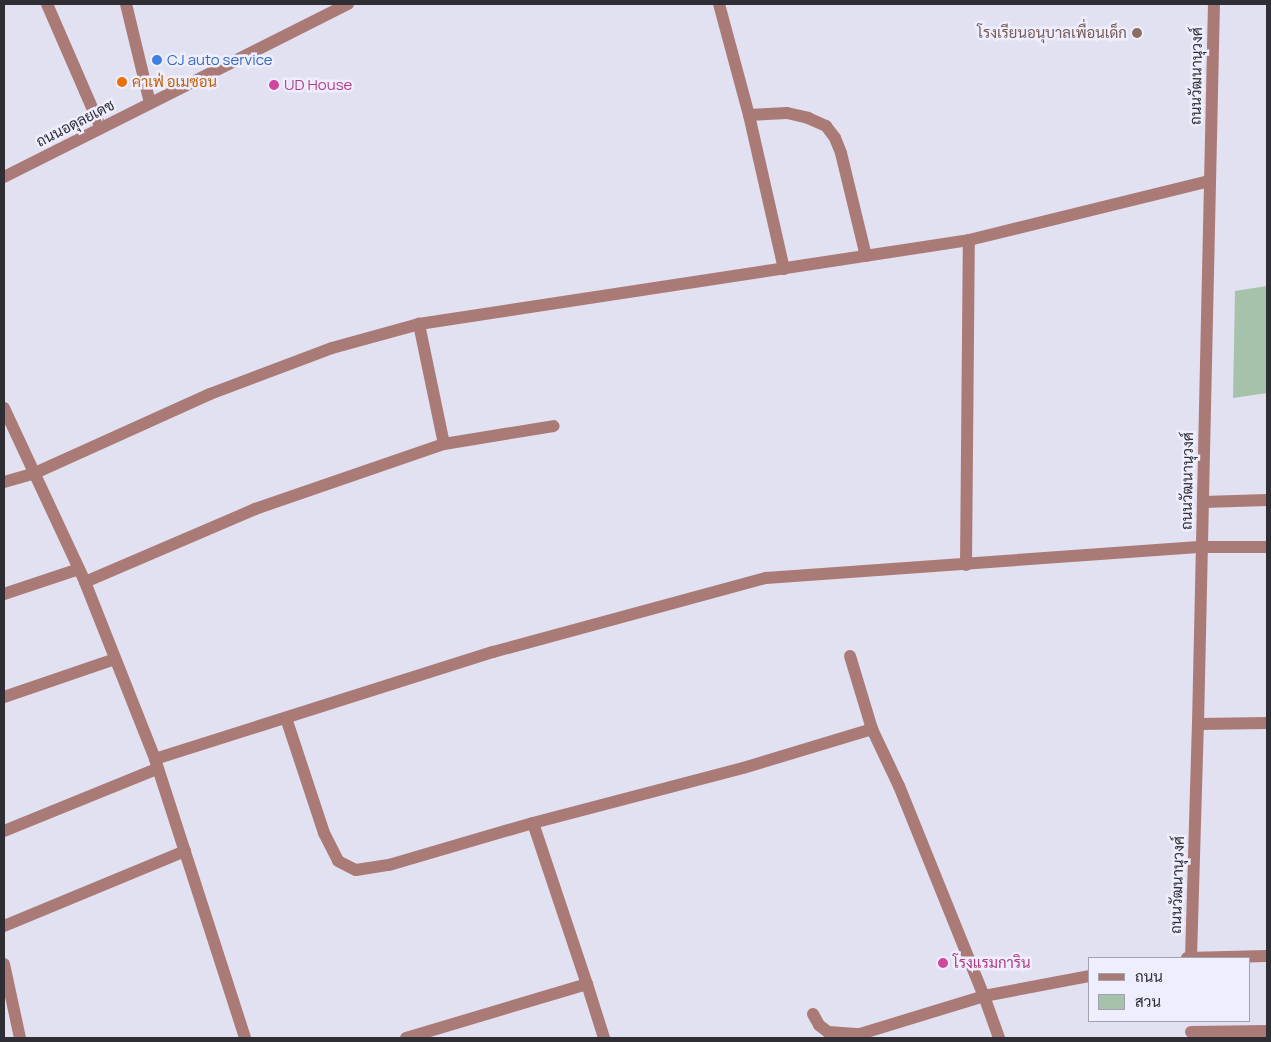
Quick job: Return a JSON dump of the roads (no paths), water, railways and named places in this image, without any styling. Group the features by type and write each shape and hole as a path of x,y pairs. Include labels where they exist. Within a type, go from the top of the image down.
{"street":[{"path":"47,4 101,128"},
{"path":"126,4 150,103"},
{"name":"ถนนอดุลยเดช","path":"4,177 348,4"},
{"path":"720,4 749,115 784,269"},
{"name":"ถนนวัฒนานุวงศ์","path":"1189,957 1198,724 1214,4"},
{"path":"749,115 787,113 808,118 826,126 835,138 841,153 866,256"},
{"path":"4,482 35,473 210,394 332,348 419,324 969,240 1210,181"},
{"path":"966,565 969,240"},
{"path":"419,324 444,444"},
{"path":"4,408 85,582 156,764 245,1038"},
{"path":"85,582 255,509 444,444 554,426"},
{"path":"1203,502 1267,500"},
{"path":"4,831 156,764 286,718 493,652 766,578 1202,547 1267,547"},
{"path":"4,594 79,569"},
{"path":"850,656 872,730 899,786 984,996 999,1038"},
{"path":"4,697 115,659"},
{"path":"286,718 324,833 338,861 356,870 389,865 533,822 743,768 872,730"},
{"path":"1198,724 1267,723"},
{"path":"533,822 604,1038"},
{"path":"4,926 185,851"},
{"path":"1228,957 1267,956"},
{"path":"4,964 20,1038"},
{"path":"813,1014 819,1025 828,1032 860,1034 984,996 1088,976"},
{"path":"406,1038 587,984"},
{"path":"1191,1030 1267,1031"}],"place":[{"name":"โรงเรียนอนุบาลเพื่อนเด็ก","path":"1137,33"},
{"name":"CJ auto service","path":"157,60"},
{"name":"คาเฟ่ อเมซอน","path":"122,82"},
{"name":"UD House","path":"274,85"},
{"name":"โรงแรมการิน","path":"943,963"}]}
